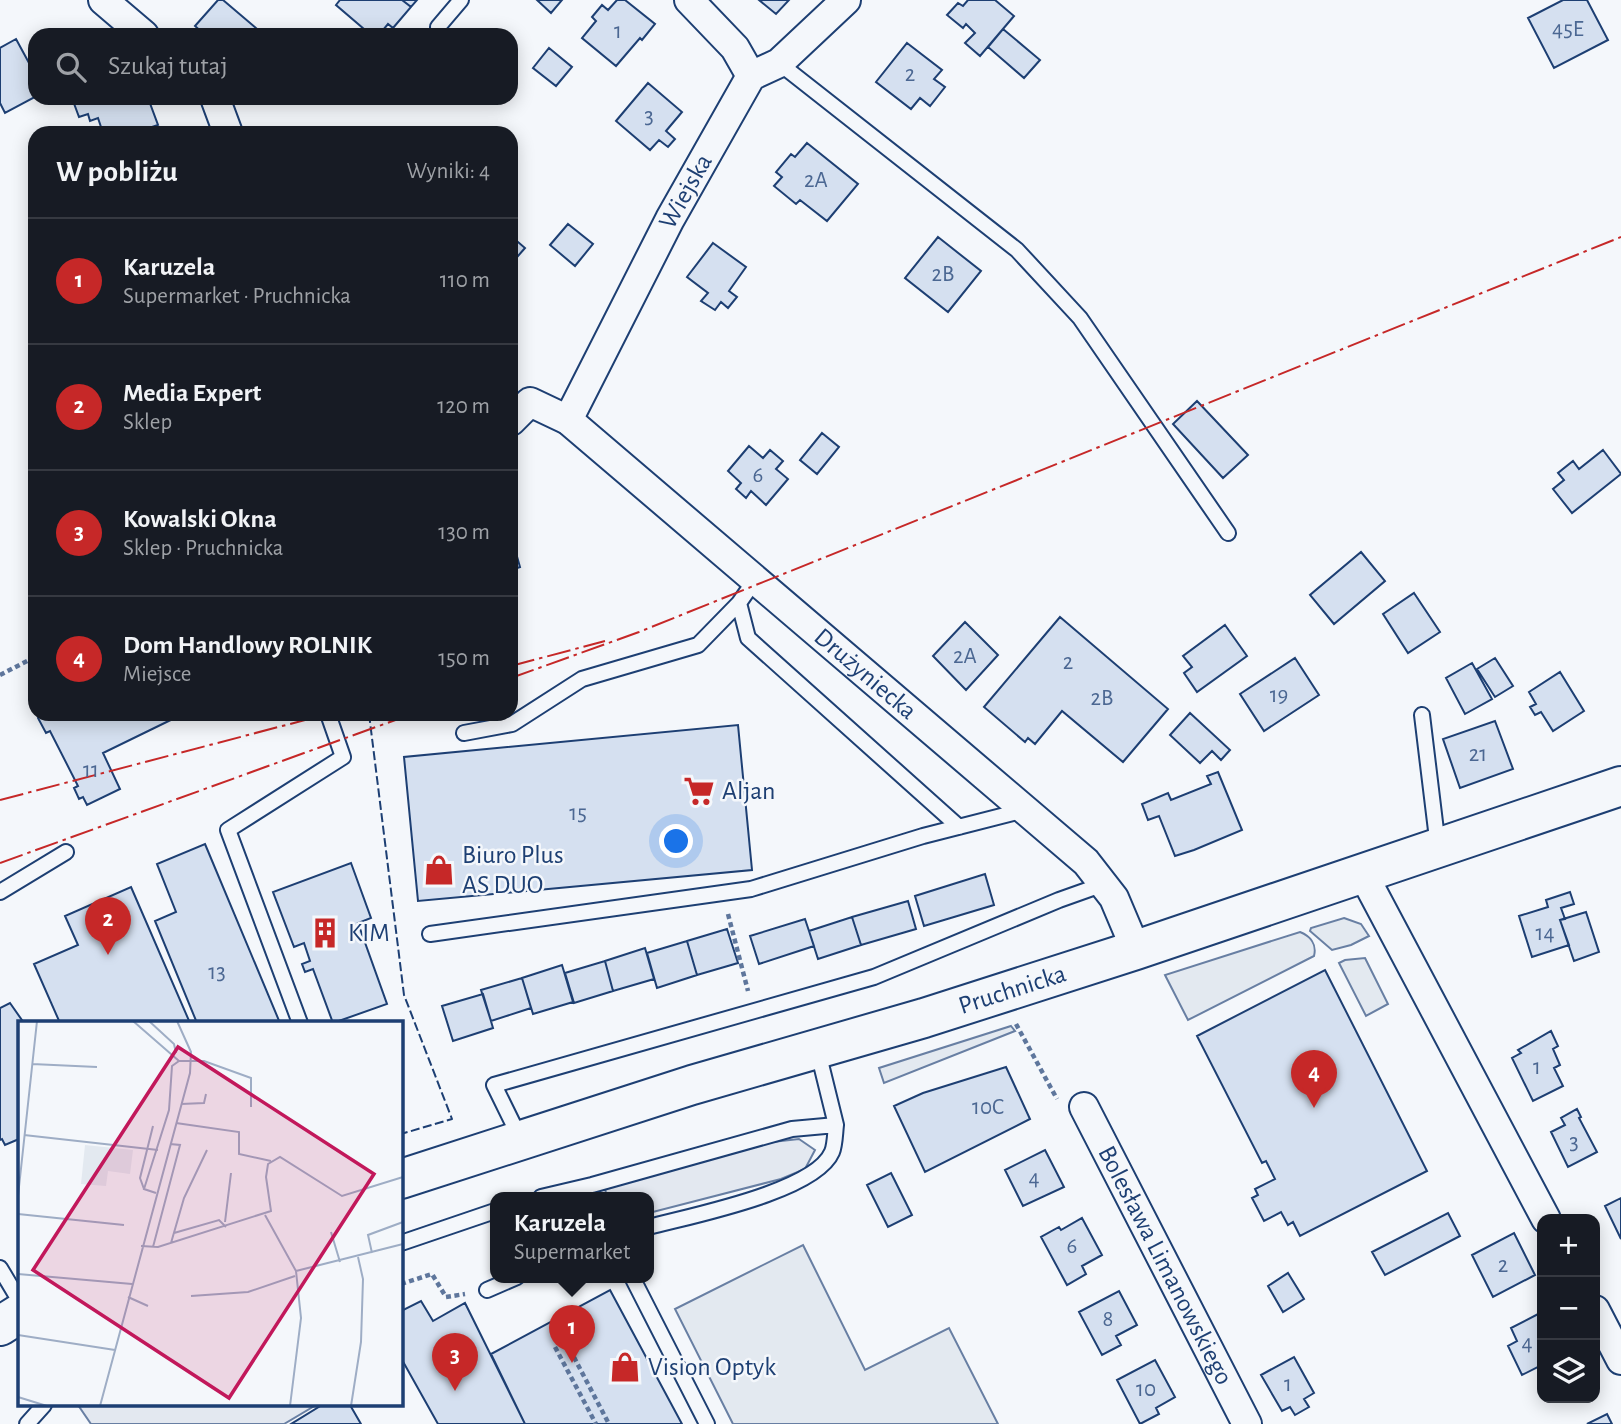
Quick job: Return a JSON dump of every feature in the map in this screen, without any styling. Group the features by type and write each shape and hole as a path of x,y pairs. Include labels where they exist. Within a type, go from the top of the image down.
{"main road":[{"name":"Pruchnicka","path":"402,1179 692,1085 924,1018 1136,950 1621,786"},
{"path":"0,1326 18,1315"}],"street":[{"path":"103,0 136,28"},
{"path":"688,0 735,48 751,75 779,63 846,0"},
{"name":"Wiejska","path":"568,420 670,219 751,75"},
{"path":"218,105 225,126"},
{"name":"Drużyniecka","path":"520,412 568,420 1086,862 1114,898 1136,950"},
{"path":"1363,874 1543,1214"},
{"name":"Bolesława Limanowskiego","path":"1084,1107 1247,1424"},
{"path":"1600,1320 1621,1360"}],"lane":[{"path":"438,27 460,0"},
{"path":"779,63 1017,250 1080,318 1228,533"},
{"path":"518,720 582,679 698,645 739,603 755,580"},
{"path":"739,603 748,638 959,827"},
{"path":"1422,715 1438,848"},
{"path":"299,1021 228,830 343,757 330,721"},
{"path":"464,733 517,721"},
{"path":"430,934 751,889 1025,810"},
{"path":"0,892 66,852"},
{"path":"521,1140 494,1085 874,977 1104,884"},
{"path":"654,1226 751,1201 793,1185 816,1170 832,1153 836,1125 817,1049"},
{"path":"594,1191 792,1129 836,1125"},
{"path":"402,1243 490,1213"},
{"path":"0,1268 18,1298"},
{"path":"487,1290 503,1283"},
{"path":"635,1283 707,1424"},
{"path":"27,1424 44,1406"},
{"path":"43,1424 45,1406"}],"path":[{"path":"0,675 28,661"},
{"path":"723,893 753,1012"},
{"path":"402,1284 432,1273 441,1289"},
{"path":"566,1342 609,1424"},
{"path":"555,1347 596,1424"}],"shaded area":[{"path":"1344,918 1361,924 1369,936 1332,950 1310,931 1311,928"},
{"path":"1300,932 1312,941 1314,956 1188,1020 1165,975"},
{"path":"1365,958 1388,1004 1366,1016 1339,963"},
{"path":"1011,1026 1015,1031 884,1083 879,1068"},
{"path":"799,1139 815,1150 805,1169 781,1179 654,1212 654,1192 606,1192 605,1189 645,1174 772,1142"},
{"path":"803,1245 865,1370 949,1328 998,1424 733,1424 675,1309"},
{"path":"79,1406 314,1406 284,1424 91,1424"}],"building":[{"path":"218,0 223,0 256,28 197,28 195,26"},
{"path":"340,0 402,0 411,7 393,28 388,24 385,28 363,28 336,5"},
{"path":"402,0 417,0 411,7"},
{"path":"537,0 562,0 551,13"},
{"path":"617,0 625,0 655,24 616,66 582,38 596,21 592,17 602,5 608,10"},
{"path":"759,0 789,0 776,14"},
{"path":"968,0 995,0 1014,16 980,56 965,43 975,33 966,24 963,28 947,15 958,3 963,6"},
{"path":"1563,0 1587,0 1608,40 1554,68 1528,18"},
{"path":"1003,29 1040,60 1024,78 988,47"},
{"path":"16,39 28,61 28,101 5,113 0,103 0,48"},
{"path":"907,43 942,70 934,79 945,87 930,106 920,98 911,109 876,82"},
{"path":"549,48 572,67 556,86 533,68"},
{"path":"648,83 682,112 666,131 675,139 668,147 659,140 650,150 616,121"},
{"path":"75,105 151,105 158,125 101,126 98,118 90,121 88,114 79,117"},
{"path":"807,143 858,184 827,221 800,200 796,204 774,186 782,177 776,172 791,154 795,157"},
{"path":"568,224 593,244 575,266 550,245"},
{"path":"938,237 981,271 948,312 905,278"},
{"path":"518,242 525,248 518,256"},
{"path":"713,243 746,267 729,291 737,297 728,308 721,302 715,310 701,301 708,293 687,277"},
{"path":"1197,401 1248,455 1223,478 1173,424"},
{"path":"822,433 839,447 817,474 800,460"},
{"path":"749,446 763,458 770,450 783,461 776,469 788,479 766,505 751,491 746,498 736,489 741,483 728,471"},
{"path":"1603,450 1621,474 1572,513 1553,489 1564,480 1558,473 1573,461 1579,469"},
{"path":"1361,552 1385,581 1334,624 1310,595"},
{"path":"1414,593 1440,632 1408,653 1383,614"},
{"path":"1060,617 1168,709 1123,762 1062,711 1035,744 1028,738 1025,742 984,707"},
{"path":"965,622 998,655 966,690 933,656"},
{"path":"1225,625 1247,656 1197,692 1184,673 1192,667 1183,656"},
{"path":"1295,658 1319,695 1264,731 1240,694"},
{"path":"1495,658 1513,686 1495,697 1477,669"},
{"path":"1472,663 1492,699 1465,714 1446,678"},
{"path":"1560,672 1584,711 1553,731 1541,712 1535,715 1530,707 1536,704 1529,692"},
{"path":"1190,713 1230,750 1221,760 1212,751 1200,763 1170,735"},
{"path":"40,721 169,721 103,753 120,789 87,805 83,797 79,799 74,788 78,786 50,731 46,733"},
{"path":"1495,721 1513,769 1460,788 1443,739"},
{"path":"738,725 752,870 418,901 404,757"},
{"path":"1218,772 1242,830 1175,856 1159,816 1148,820 1142,804 1168,793 1171,800 1211,784 1207,776"},
{"path":"205,844 279,1021 196,1021 155,921 176,912 157,864"},
{"name":"KIM","path":"351,863 371,918 358,923 387,1004 332,1021 313,969 305,972 302,964 310,961 304,943 294,947 273,892"},
{"path":"985,874 994,905 924,926 915,896"},
{"path":"131,887 189,1021 59,1021 34,964 78,945 65,916"},
{"path":"1570,892 1574,904 1561,908 1565,919 1560,920 1569,945 1532,957 1519,916 1548,907 1546,900"},
{"path":"908,901 916,929 861,945 852,917"},
{"path":"1586,912 1599,952 1574,961 1560,920"},
{"path":"852,917 861,945 818,959 809,931"},
{"path":"805,919 814,946 759,964 750,936"},
{"path":"727,929 738,963 697,975 687,941"},
{"path":"687,941 697,975 657,988 647,953"},
{"path":"645,948 654,979 613,991 605,961"},
{"path":"605,961 613,991 574,1003 565,973"},
{"path":"562,965 573,1002 533,1014 522,978"},
{"path":"1325,970 1427,1171 1300,1236 1293,1222 1288,1225 1281,1212 1264,1221 1252,1198 1258,1195 1255,1189 1275,1179 1266,1161 1262,1163 1197,1036"},
{"path":"522,978 531,1008 491,1021 481,990"},
{"path":"483,994 493,1028 453,1041 442,1006"},
{"path":"10,1003 23,1021 18,1021 18,1139 5,1145 2,1139 0,1140 0,1008"},
{"path":"1551,1031 1558,1046 1553,1049 1560,1065 1554,1068 1563,1086 1533,1101 1512,1058 1521,1053 1518,1050"},
{"path":"1006,1067 1030,1119 925,1172 894,1106 923,1093"},
{"path":"1577,1109 1597,1152 1568,1167 1551,1132 1565,1125 1561,1118"},
{"path":"1045,1150 1064,1187 1023,1206 1005,1170"},
{"path":"891,1173 912,1215 888,1227 867,1185"},
{"path":"1621,1198 1621,1239 1605,1206"},
{"path":"1448,1213 1460,1236 1385,1275 1372,1252"},
{"path":"1082,1218 1102,1255 1082,1266 1086,1274 1067,1285 1041,1237"},
{"path":"1514,1233 1535,1275 1493,1297 1472,1255"},
{"path":"1288,1273 1304,1299 1283,1312 1268,1286"},
{"path":"610,1290 682,1424 525,1424 491,1354"},
{"path":"1119,1291 1137,1325 1116,1336 1121,1345 1102,1355 1079,1312"},
{"path":"421,1301 433,1321 465,1303 525,1424 438,1424 402,1360 402,1310"},
{"path":"1537,1315 1537,1368 1522,1375 1508,1346 1517,1341 1511,1328"},
{"path":"1294,1357 1314,1393 1304,1399 1309,1407 1295,1415 1290,1407 1282,1411 1261,1375"},
{"path":"1155,1360 1175,1397 1156,1408 1159,1414 1140,1424 1117,1380"},
{"path":"320,1406 351,1406 361,1424 291,1424"},
{"path":"1607,1414 1612,1424 1587,1424"}],"fence":[{"path":"370,721 404,995 452,1119 402,1134"}],"power":[{"path":"518,675 639,632 1621,237"},
{"path":"518,664 605,641"},
{"path":"0,800 301,721"},
{"path":"0,863 393,721"}],"place":[{"name":"Aljan","path":"699,791"},
{"name":"Biuro Plus AS DUO","path":"439,870"},
{"name":"KIM","path":"325,933"},
{"name":"Media Expert","path":"108,955"},
{"name":"Dom Handlowy ROLNIK","path":"1314,1108"},
{"name":"Karuzela","path":"572,1363"},
{"name":"Vision Optyk","path":"625,1367"},
{"name":"Kowalski Okna","path":"455,1391"}]}
